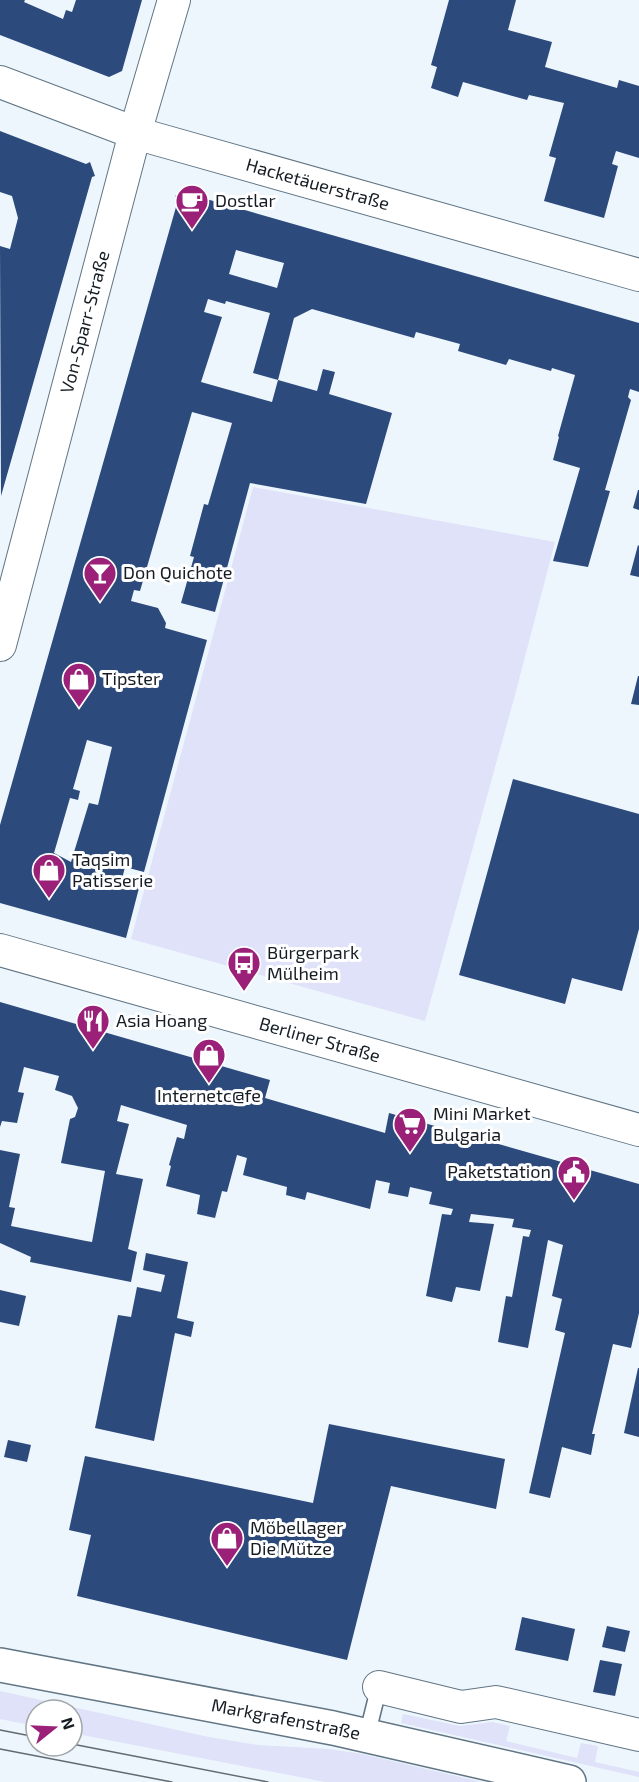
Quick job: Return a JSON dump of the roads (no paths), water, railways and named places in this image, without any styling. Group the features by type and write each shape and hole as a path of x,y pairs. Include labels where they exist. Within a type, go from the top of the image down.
{"main road":[{"name":"Markgrafenstraße","path":"0,1665 367,1735 569,1782"}],"street":[{"name":"Von-Sparr-Straße","path":"0,645 135,133 174,0"},
{"name":"Hacketäuerstraße","path":"0,82 135,133 639,275"},
{"name":"Berliner Straße","path":"0,950 639,1130"},
{"path":"379,1687 461,1707 495,1702 639,1735"}],"lane":[{"path":"367,1735 379,1687"}],"tram line":[{"path":"0,1730 24,1735"},
{"path":"84,1746 268,1782"},
{"path":"0,1749 172,1782"}],"place":[{"name":"Dostlar","path":"192,230"},
{"name":"Don Quichote","path":"100,602"},
{"name":"Tipster","path":"79,708"},
{"name":"Taqsim Patisserie","path":"49,899"},
{"name":"Bürgerpark Mülheim","path":"244,992"},
{"name":"Asia Hoang","path":"93,1050"},
{"name":"Internetc@fe","path":"209,1084"},
{"name":"Mini Market Bulgaria","path":"410,1153"},
{"name":"Paketstation","path":"574,1201"},
{"name":"Möbellager Die Mütze","path":"227,1567"}]}
